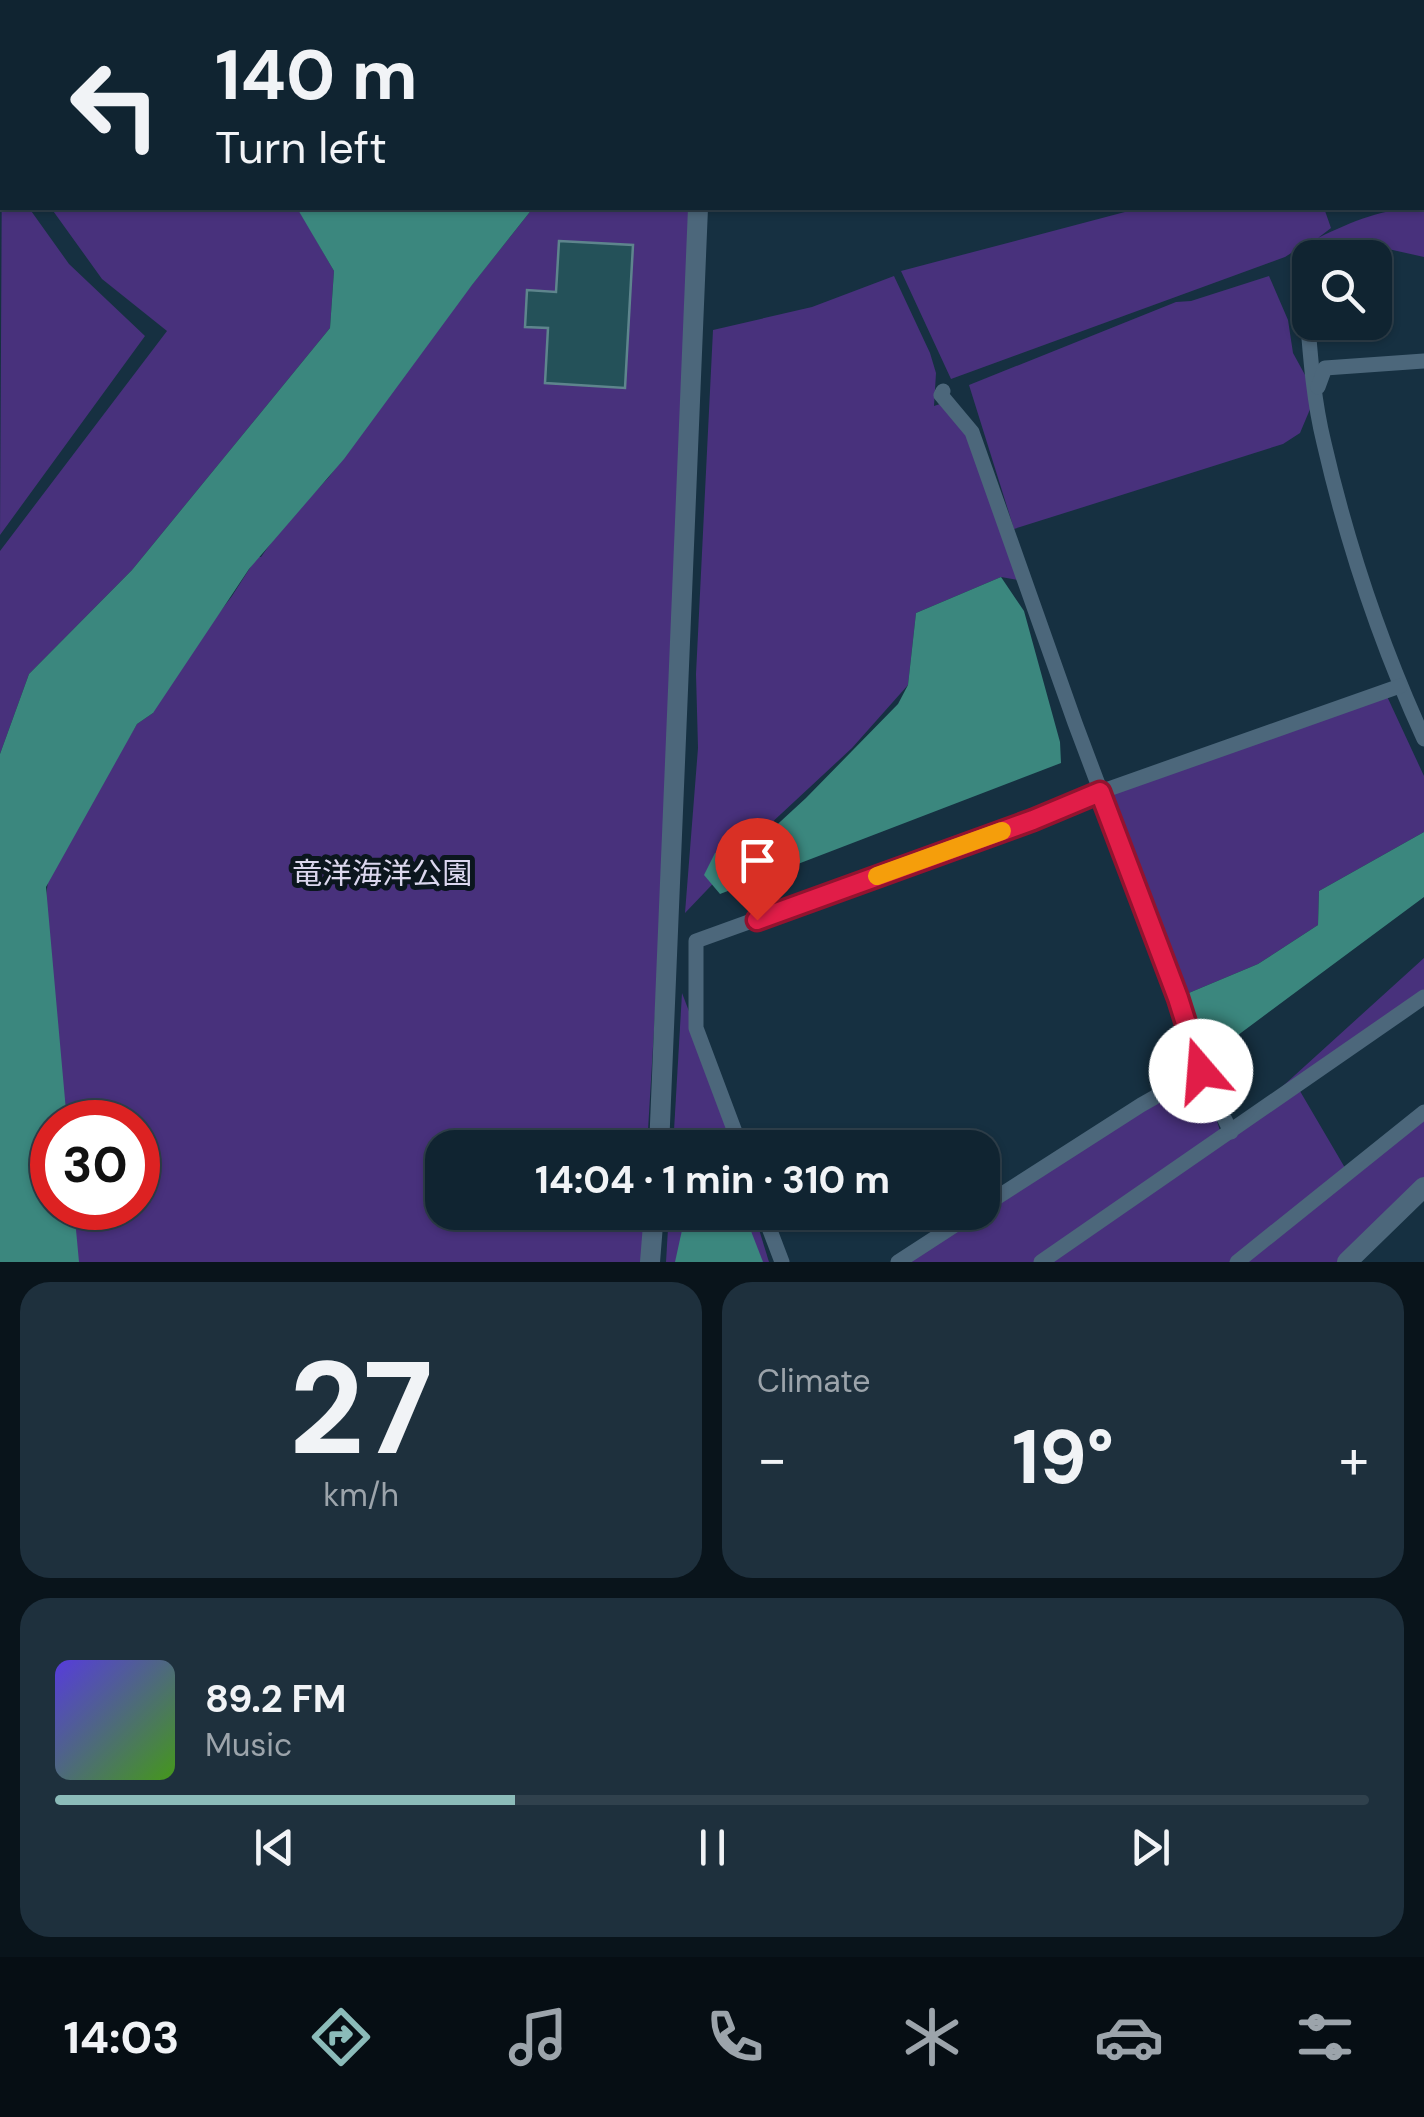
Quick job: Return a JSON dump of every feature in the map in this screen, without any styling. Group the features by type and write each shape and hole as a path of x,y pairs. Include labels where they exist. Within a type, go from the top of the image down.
{"street":[{"path":"659,1130 698,210"},
{"path":"1310,340 1316,396 1341,512 1400,686 1424,739"},
{"path":"1316,396 1325,368 1424,361"},
{"path":"942,391 941,395 972,432 1201,1071 1231,1132"},
{"path":"734,1130 696,1028 696,942 1400,686"},
{"path":"1041,1262 1424,997"},
{"path":"1000,1195 1140,1104 1201,1071"},
{"path":"1237,1262 1424,1112"},
{"path":"1346,1262 1424,1187"},
{"path":"650,1262 653,1230"},
{"path":"770,1230 782,1262"},
{"path":"898,1262 947,1230"}],"green space":[{"path":"2,210 30,210 69,264 145,336 0,535"},
{"path":"52,210 305,210 334,271 330,328 132,570 29,674 0,754 0,551 167,331 102,279"},
{"name":"竜洋海洋公園","path":"531,210 696,210 684,528 648,1130 425,1130 425,1230 645,1230 645,1262 71,1262 69,1230 160,1230 160,1100 59,1100 45,903 50,867 137,724 153,713 153,700 257,557 329,477 428,340"},
{"path":"1132,210 1325,210 1331,228 1318,238 1394,210 1424,210 1424,257 1392,250 1392,240 1292,240 1292,253 1285,257 951,379 901,271"},
{"path":"894,276 930,353 936,373 934,406 946,402 966,426 1024,581 1001,577 916,613 908,685 852,748 767,827 685,913 698,748 696,674 713,330 812,307"},
{"path":"1269,276 1288,320 1293,353 1316,395 1300,433 1283,444 1014,529 969,385 1176,302 1191,301"},
{"path":"1385,692 1424,776 1424,832 1319,891 1318,925 1258,964 1184,995 1100,792"},
{"path":"1424,958 1424,996 1297,1086 1348,1173 1424,1111 1424,1187 1347,1262 898,1262 949,1230 1000,1230 1000,1198 1201,1071 1222,1137"},
{"path":"682,993 730,1130 674,1130"},
{"path":"668,1230 759,1230 769,1262 666,1262"}],"shaded area":[{"path":"298,210 531,210 344,459 249,569 153,713 137,724 46,887 65,1100 30,1100 30,1230 76,1230 79,1262 0,1262 0,754 29,674 132,570 330,328 334,271"},
{"path":"1001,577 1024,611 1060,742 1061,763 720,894 704,875 715,853 757,843 898,704 908,685 916,613"},
{"path":"1424,832 1424,897 1230,1041 1197,1023 1184,995 1258,964 1318,925 1319,891"},
{"path":"682,1230 751,1230 763,1262 675,1262"}],"building":[{"path":"559,241 633,245 625,388 545,383 548,328 525,327 527,290 556,292"}],"slow traffic":[{"path":"877,876 1002,831"}],"route":[{"path":"757,920 1100,792 1178,998 1201,1071"}]}
